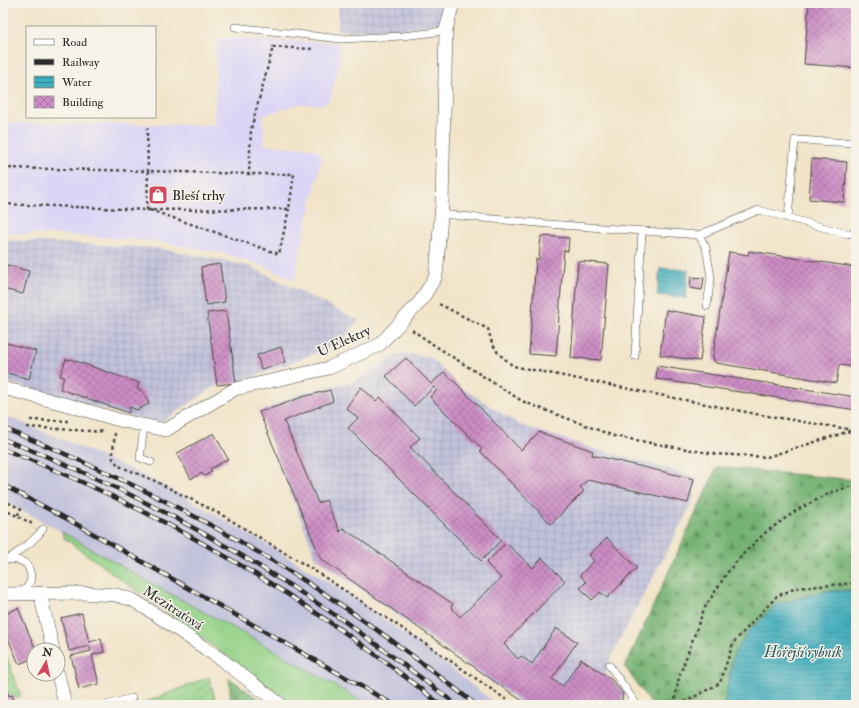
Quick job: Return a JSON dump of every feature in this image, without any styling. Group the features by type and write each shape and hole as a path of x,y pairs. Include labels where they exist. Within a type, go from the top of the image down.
{"street":[{"name":"U Elektry","path":"3,388 119,420 166,430 235,390 329,368 379,345 420,302 436,276 442,204 446,30 453,3"},
{"path":"40,593 51,642"},
{"name":"Mezitraťová","path":"3,594 81,593 116,596 133,600 222,660 281,705"},
{"path":"60,682 65,705"}],"lane":[{"path":"235,27 341,39 429,34 446,30"},
{"path":"788,218 795,140 856,143"},
{"path":"440,214 548,224 699,235 759,210 848,234 856,231"},
{"path":"635,356 642,231"},
{"path":"699,235 706,248 711,277 707,306"},
{"path":"144,426 140,458 151,462"},
{"path":"5,561 38,536 44,529"},
{"path":"5,561 18,560 25,562 29,568 31,579 30,584 18,593"},
{"path":"609,665 637,705"},
{"path":"106,705 132,698"}],"path":[{"path":"250,174 251,130 273,47 318,49"},
{"path":"147,128 147,210"},
{"path":"3,168 294,174 289,209 279,254 147,210"},
{"path":"3,204 147,210 289,209"},
{"path":"423,296 488,329 492,343 498,353 513,366 756,414 854,430"},
{"path":"416,332 522,401 614,436 715,454 767,457 854,430"},
{"path":"30,420 68,421 68,405"},
{"path":"28,427 116,433 113,459 119,466 153,480 222,514 306,565 432,648 514,705"},
{"path":"674,705 679,677 704,608 727,573 742,555 766,532 798,510 832,492 856,485"},
{"path":"3,500 20,509 17,516"},
{"path":"3,509 44,529"},
{"path":"679,705 720,683 733,643 777,596 796,588 856,583"}],"shaded area":[{"path":"339,3 447,3 442,22 403,29 338,31"},
{"name":"Bleší trhy","path":"217,38 339,43 340,61 330,99 324,104 296,104 263,116 264,145 310,148 317,151 322,157 295,280 267,267 223,253 155,241 64,235 3,233 3,123 214,125"},
{"path":"3,240 158,248 249,266 358,320 342,342 236,383 217,385 162,422 125,415 3,381"},
{"path":"401,353 431,358 460,387 520,425 599,450 698,477 692,503 613,653 605,673 625,693 622,705 524,705 316,558 259,412 305,392 353,382"},
{"path":"3,415 138,473 185,497 265,543 350,595 443,662 497,705 368,705 272,649 3,500"}],"green space":[{"path":"717,467 856,480 856,590 825,591 734,653 724,705 652,705 625,667"},
{"path":"62,532 165,591 272,649 368,705 294,705 64,538"},
{"path":"5,653 21,696 14,698 12,695 9,696 7,691 3,692 3,654"},
{"path":"209,677 217,705 138,705"},
{"path":"229,678 267,705 233,705 231,703"}],"water":[{"path":"660,268 688,270 686,298 657,295"},
{"name":"Hořejší rybník","path":"856,590 856,705 724,705 734,653 749,631 777,604 825,591"}],"building":[{"path":"809,3 856,3 856,68 804,64"},
{"path":"812,159 847,162 844,202 809,199"},
{"path":"541,236 569,238 568,251 564,250 556,356 529,354 536,259 539,259"},
{"path":"749,251 854,267 852,287 856,288 856,367 839,365 836,383 716,363 714,361 713,356 729,252 748,255"},
{"path":"578,261 609,264 601,360 571,358"},
{"path":"3,264 29,271 23,294 3,289"},
{"path":"220,264 225,302 206,305 201,267"},
{"path":"691,277 704,278 702,290 690,288"},
{"path":"666,310 706,317 700,361 660,355"},
{"path":"226,311 236,383 217,385 207,313"},
{"path":"3,342 36,351 29,379 3,372"},
{"path":"281,347 285,362 261,369 257,355"},
{"path":"406,358 431,384 444,372 521,450 539,432 593,451 592,455 694,479 688,503 588,480 580,487 584,491 551,524 480,451 482,449 430,397 437,390 434,387 414,406 386,376"},
{"path":"66,359 70,359 139,383 137,389 143,391 149,404 137,410 130,407 129,413 60,389 64,377 60,376"},
{"path":"657,366 856,397 856,410 656,379"},
{"path":"361,387 376,401 380,397 420,438 410,447 501,540 481,561 348,428 358,418 346,408"},
{"path":"330,390 333,401 284,421 318,503 326,500 340,532 343,528 453,604 451,607 460,617 501,578 486,563 506,543 533,568 542,558 565,581 504,644 518,659 521,656 532,664 556,628 577,642 552,679 563,686 581,659 612,680 623,694 621,705 528,705 321,559 259,412 302,397"},
{"path":"214,433 228,459 210,469 212,472 204,476 202,473 191,479 177,453"},
{"path":"607,538 637,568 607,598 600,592 592,600 580,588 586,582 580,575 594,561 589,555"},
{"path":"18,608 33,642 26,642 26,661 19,664 3,627 3,615"},
{"path":"82,613 89,642 101,639 104,652 92,655 99,684 79,689 71,656 91,651 89,646 69,651 61,618"},
{"path":"7,691 9,696 12,695 15,702 11,703 12,705 3,705 3,692"}],"railway":[{"path":"3,428 81,461 158,497 232,537 305,581 371,625 476,705"},
{"path":"3,439 133,496 217,541 343,620 457,705"},
{"path":"3,449 62,473 120,500 232,560 339,629 391,666 441,705"},
{"path":"3,485 69,520 394,705"}],"place":[{"name":"Bleší trhy","path":"158,195"}]}
